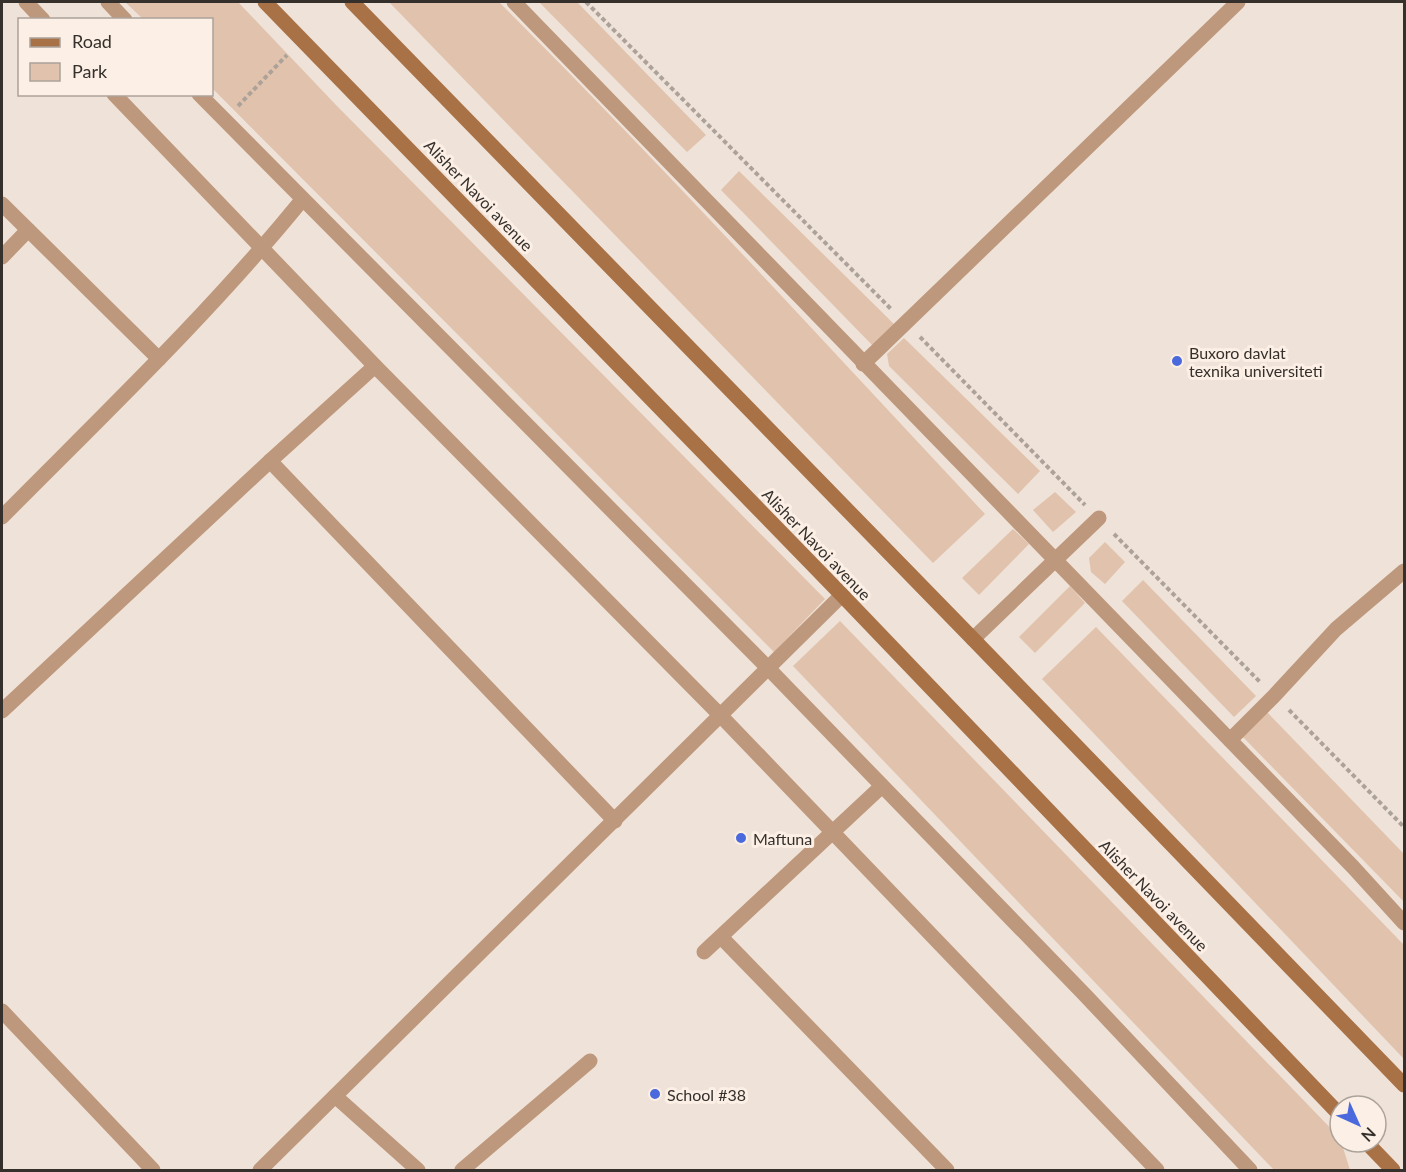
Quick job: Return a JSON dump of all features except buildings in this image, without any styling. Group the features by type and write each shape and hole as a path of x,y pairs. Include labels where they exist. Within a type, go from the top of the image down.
{"main road":[{"name":"Alisher Navoi avenue","path":"265,2 842,595 1328,1102"},
{"path":"352,2 1404,1085"},
{"path":"1378,1154 1393,1170"}],"street":[{"path":"26,2 41,18"},
{"path":"108,2 123,18"},
{"path":"514,2 692,183 863,364 1404,922"},
{"path":"863,364 1238,2"},
{"path":"116,96 375,366 721,716 1157,1170"},
{"path":"201,96 767,667 1085,994 1250,1170"},
{"path":"2,517 159,359 262,249 302,200"},
{"path":"2,204 159,359"},
{"path":"2,257 28,230"},
{"path":"2,711 375,366"},
{"path":"270,461 615,821"},
{"path":"973,639 1099,518"},
{"path":"1230,740 1336,629 1404,571"},
{"path":"260,1170 842,595"},
{"path":"704,952 831,831 882,786"},
{"path":"721,936 947,1170"},
{"path":"2,1011 153,1170"},
{"path":"462,1170 590,1061"},
{"path":"335,1096 418,1170"}],"path":[{"path":"586,2 1404,827"},
{"path":"224,121 301,38"}],"green space":[{"path":"125,2 238,2 336,105 825,599 774,652 213,89 213,18 142,18"},
{"path":"389,2 499,2 683,192 985,514 933,563"},
{"path":"539,2 577,2 706,135 687,152"},
{"path":"739,171 898,328 875,348 721,190"},
{"path":"904,338 1040,471 1018,494 889,366 887,354"},
{"path":"1055,492 1076,512 1053,532 1033,510"},
{"path":"1013,529 1029,544 979,595 962,578"},
{"path":"1105,542 1125,562 1105,584 1091,572 1089,558"},
{"path":"1143,580 1256,696 1234,717 1122,601"},
{"path":"1070,586 1085,603 1035,653 1019,637"},
{"path":"840,621 1328,1126 1328,1154 1345,1154 1350,1170 1274,1170 793,666"},
{"path":"1096,627 1404,945 1404,1059 1042,679"},
{"path":"1266,711 1404,854 1404,902 1240,734"}],"place":[{"name":"Buxoro davlat texnika universiteti","path":"1177,361"},
{"name":"Maftuna","path":"741,838"},
{"name":"School #38","path":"655,1094"}]}
